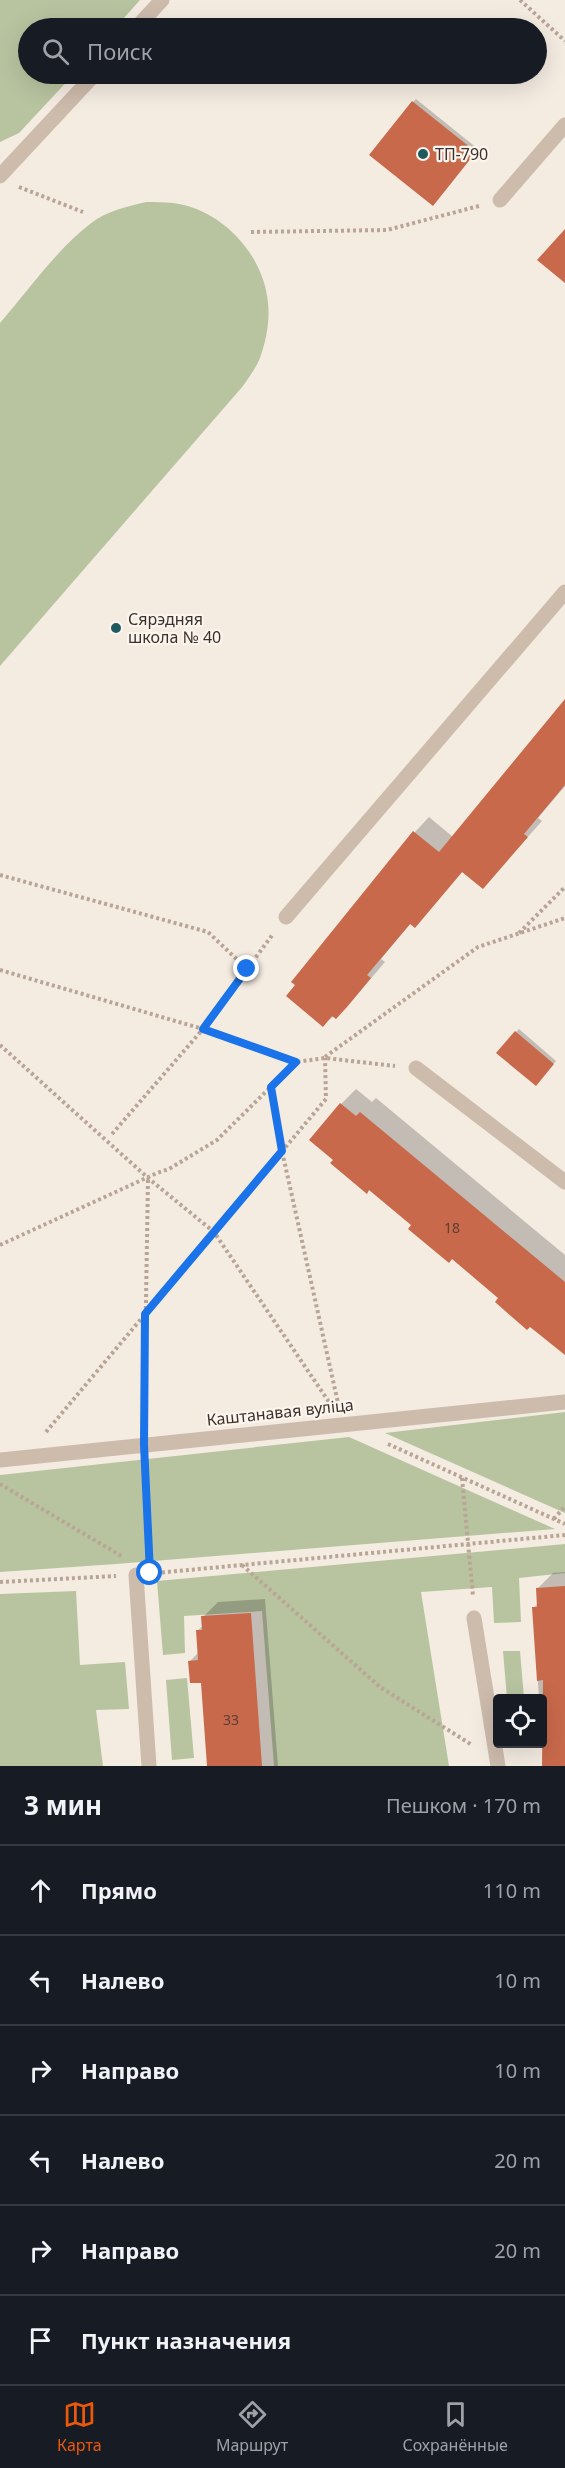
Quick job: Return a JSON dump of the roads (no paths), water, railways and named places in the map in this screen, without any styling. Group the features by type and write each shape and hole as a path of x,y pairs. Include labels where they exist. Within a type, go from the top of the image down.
{"street":[{"path":"145,18 162,0"},
{"path":"5,180 86,84"},
{"path":"500,200 565,125"},
{"path":"286,917 565,592"},
{"path":"416,1068 565,1182"},
{"name":"Каштанавая вуліца","path":"0,1460 565,1401"},
{"path":"143,1574 149,1766"},
{"path":"474,1618 497,1763"}],"place":[{"name":"ТП-790","path":"423,154"},
{"name":"Сярэдняя школа № 40","path":"116,628"}]}
